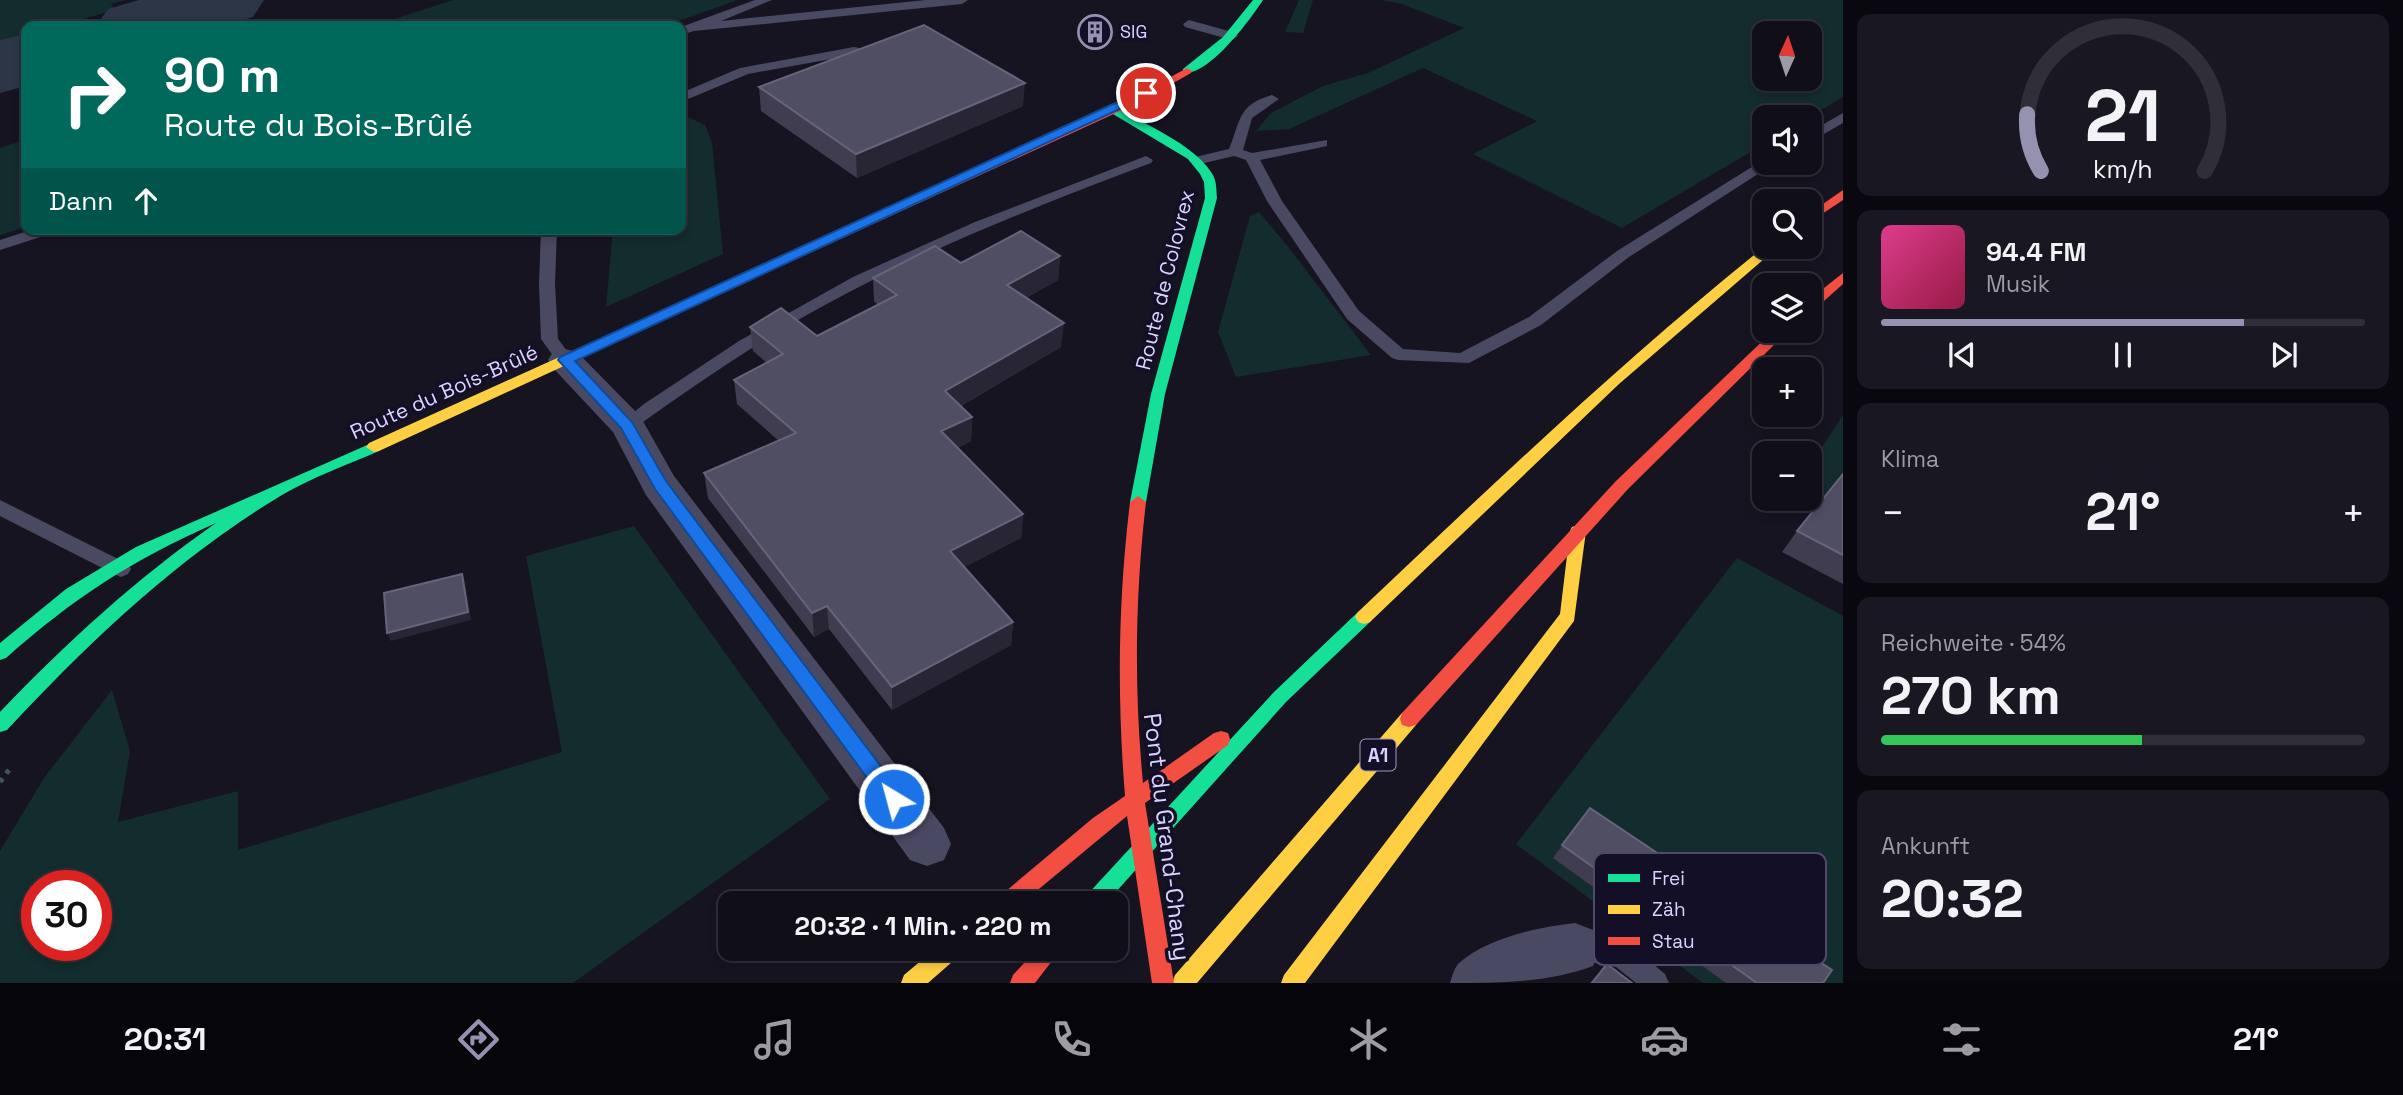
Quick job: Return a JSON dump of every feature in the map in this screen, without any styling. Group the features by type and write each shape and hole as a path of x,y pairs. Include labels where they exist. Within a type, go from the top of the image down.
{"main road":[{"path":"1112,109 1185,73 1232,36 1247,20 1258,0"},
{"name":"Route de Colovrex","path":"1112,109 1196,161 1210,182 1211,198 1191,280 1173,335 1144,459 1131,558 1128,697"},
{"name":"Route du Bois-Brûlé","path":"0,724 45,676 147,582 193,547 279,490 1112,109"},
{"path":"1822,209 1843,194"},
{"path":"1104,891 1280,697 1600,391 1708,297 1757,259"},
{"path":"1822,295 1843,277"},
{"name":"A1","path":"1183,983 1363,772 1578,531 1768,343"},
{"path":"0,653 48,611 114,566 203,522 279,490"},
{"path":"1292,983 1568,616 1578,531"},
{"name":"Pont du Grand-Chany","path":"1128,697 1142,858 1163,983"},
{"path":"1021,891 1100,824 1280,697"},
{"path":"912,983 938,961"},
{"path":"1021,983 1040,961"}],"street":[{"path":"565,360 627,425 660,485 927,844"},
{"path":"1475,983 1502,964 1537,952 1574,948"}],"lane":[{"path":"686,29 766,0"},
{"path":"694,27 962,0"},
{"path":"1189,24 1232,36"},
{"path":"686,96 745,71 854,51"},
{"path":"1272,99 1251,109 1246,115 1240,127 1242,154 1353,315 1398,354 1463,359 1535,321 1623,254 1752,173"},
{"path":"1822,130 1843,117"},
{"path":"1196,161 1322,143"},
{"path":"627,425 707,368 818,302 984,223 1146,160"},
{"path":"0,245 32,235"},
{"path":"549,235 547,284 550,340 565,360"},
{"path":"0,507 147,582"},
{"path":"1574,948 1594,951"},
{"path":"1634,965 1656,983"}],"path":[{"path":"0,782 14,764"}],"green space":[{"path":"0,0 126,0 111,4 115,10 76,21 21,21 21,37 0,43"},
{"path":"453,0 738,0 679,21 388,21"},
{"path":"1299,0 1313,0 1303,33 1285,32"},
{"path":"1381,0 1843,0 1843,97 1822,109 1822,105 1752,105 1752,151 1622,228 1473,154 1537,121 1423,68 1289,129 1256,131 1271,113 1323,86 1368,73 1464,28 1402,4"},
{"path":"686,116 705,125 712,143 723,254 606,307 612,235 686,235"},
{"path":"21,141 21,229 0,235 0,148"},
{"path":"1259,212 1371,355 1236,377 1218,332 1250,216"},
{"path":"1843,415 1843,502 1822,495 1822,447"},
{"path":"634,526 830,799 573,983 0,983 0,851 44,778 112,690 130,751 118,822 238,791 238,850 562,752 526,556"},
{"path":"1737,558 1843,616 1843,983 1703,983 1679,965 1826,965 1826,853 1594,853 1594,902 1516,844"}],"building":[{"path":"924,25 1025,83 856,154 759,87"},
{"path":"1021,231 1060,256 1007,285 1064,323 945,391 972,417 941,431 1023,514 950,551 1013,622 892,687 827,606 812,613 704,473 796,433 734,380 783,354 750,327 781,308 817,336 897,295 873,278 935,246 961,263"},
{"path":"1843,474 1843,555 1797,531 1813,511 1822,511 1822,500"},
{"path":"462,574 468,612 387,633 384,593"},
{"path":"1590,808 1657,853 1594,853 1594,868 1562,845"},
{"path":"1608,965 1632,983 1592,983"},
{"path":"1732,965 1825,965 1832,970 1823,983 1757,983"}],"taxiway":[{"path":"154,21 225,0"},
{"path":"0,67 21,61"}],"traffic: fast":[{"path":"1187,71 1227,40 1258,0"},
{"path":"1112,109 1192,157 1210,182 1211,198 1158,394 1138,502"},
{"path":"0,724 96,628 201,542 277,491 374,447"},
{"path":"0,653 60,603 119,563 187,529 279,490"},
{"path":"1104,891 1280,697 1364,617"}],"traffic: slow":[{"path":"1364,617 1614,380 1757,259"},
{"path":"374,447 763,269"},
{"path":"1292,983 1568,616 1578,531"},
{"path":"1183,983 1409,719"},
{"path":"912,983 938,961"}],"traffic: jam":[{"path":"763,269 1136,100 1187,71"},
{"path":"1822,209 1843,194"},
{"path":"1822,295 1843,277"},
{"path":"1409,719 1622,485 1769,343"},
{"path":"1138,502 1127,623 1130,744 1143,864 1163,983"},
{"path":"1021,891 1100,824 1221,739"},
{"path":"1021,983 1040,961"}],"place":[{"name":"SIG","path":"1095,32"}],"route":[{"path":"894,799 660,485 627,425 565,360 1146,93"}]}
